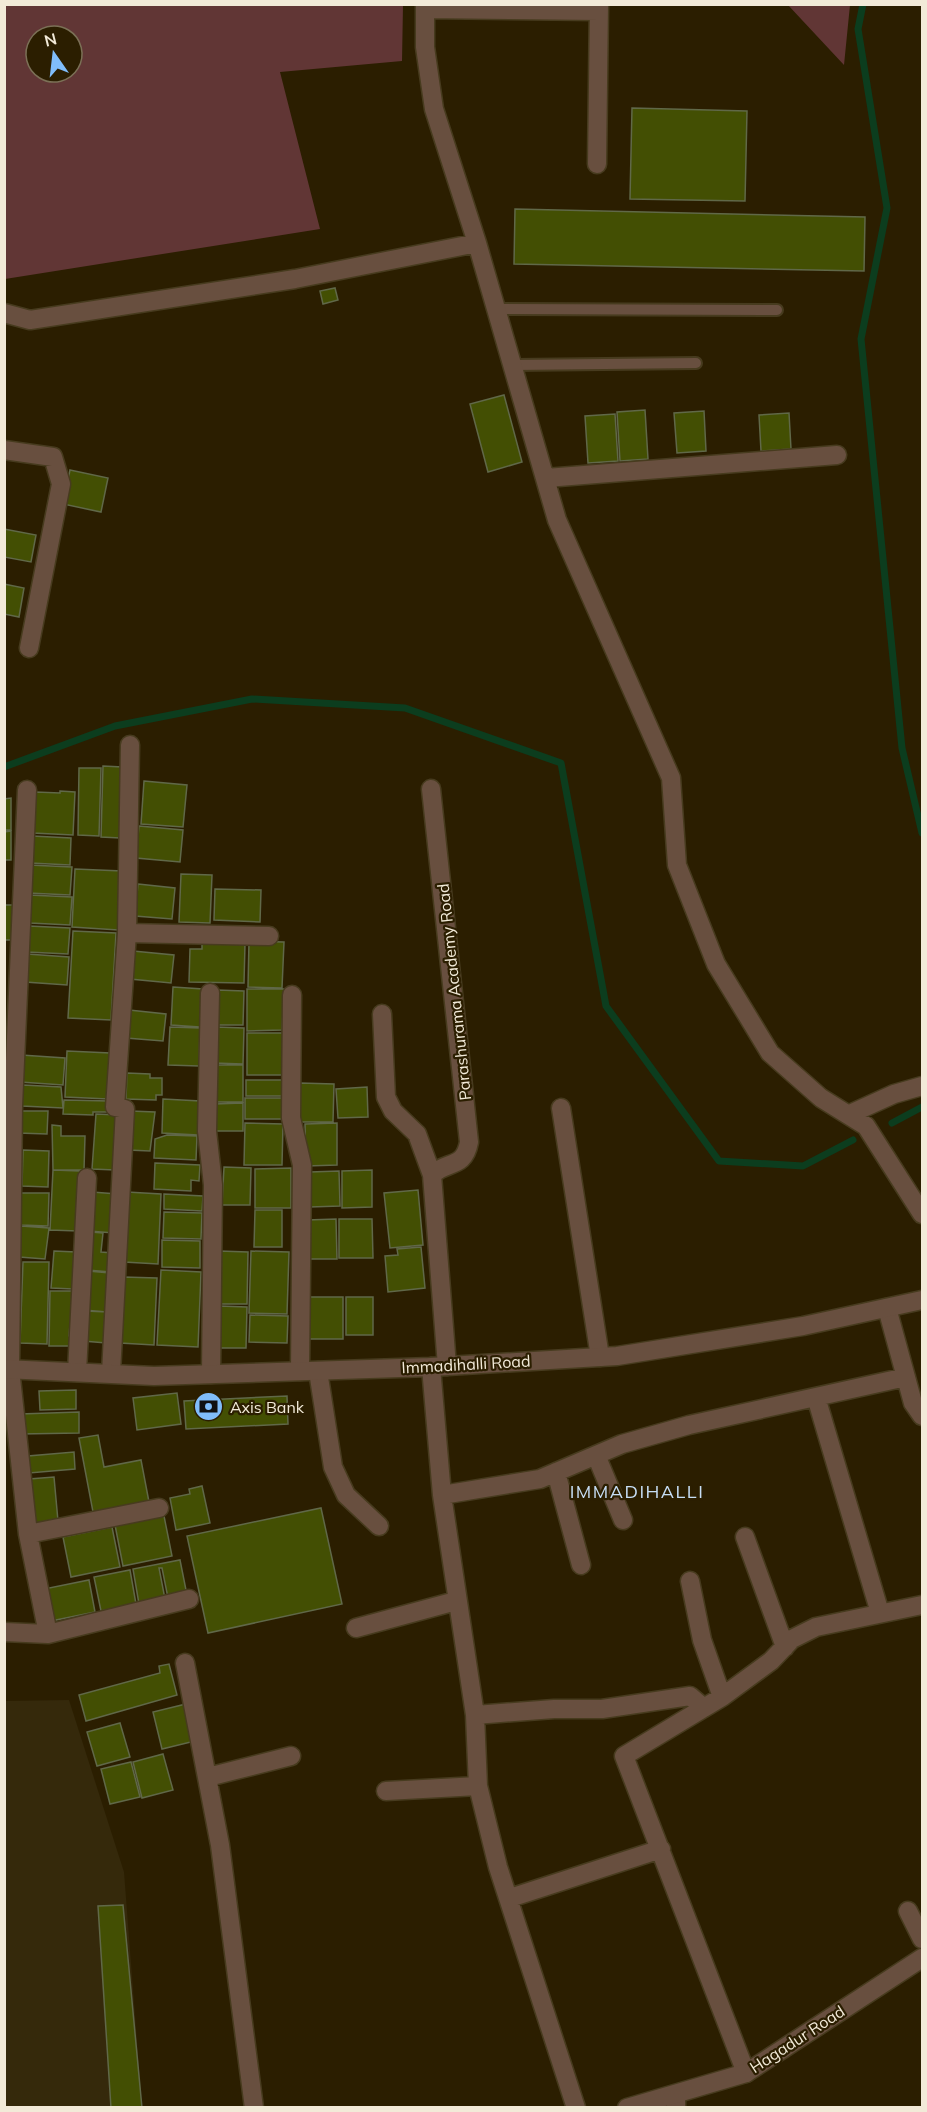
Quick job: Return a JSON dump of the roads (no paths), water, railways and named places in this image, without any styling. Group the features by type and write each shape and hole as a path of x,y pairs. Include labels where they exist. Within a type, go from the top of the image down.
{"street":[{"path":"597,164 599,8 425,7 425,47 434,110 497,309 557,520 671,778 677,865 716,964 770,1053 821,1098 866,1126 922,1214"},
{"path":"4,313 30,320 295,279 477,243"},
{"path":"4,450 53,457 61,484 29,648"},
{"path":"546,478 837,455"},
{"path":"111,1373 125,1109 115,1107 127,933 130,745"},
{"name":"Parashurama Academy Road","path":"430,789 442,877 469,1142 461,1160 451,1166 441,1167 432,1175"},
{"path":"27,790 9,1106 7,1369 28,1534 48,1634"},
{"path":"127,933 269,936"},
{"path":"210,993 207,1131 213,1185 211,1374"},
{"path":"292,995 291,1118 302,1165 300,1371"},
{"path":"382,1014 386,1097 393,1111 417,1134 432,1175 442,1495 456,1601 475,1715 478,1786 498,1867 510,1898 576,2108"},
{"path":"850,1114 894,1094 922,1086"},
{"path":"561,1107 600,1356"},
{"path":"77,1372 87,1178"},
{"name":"Immadihalli Road","path":"7,1369 154,1376 439,1367 600,1356 803,1326 922,1300"},
{"path":"887,1308 913,1404 922,1416"},
{"path":"318,1371 333,1467 346,1495 379,1526"},
{"path":"442,1495 540,1479 622,1444 689,1425 906,1377"},
{"path":"816,1397 880,1613"},
{"path":"596,1455 623,1520"},
{"path":"556,1472 581,1565"},
{"path":"28,1534 159,1508"},
{"path":"745,1537 785,1647"},
{"path":"690,1581 702,1640 722,1697"},
{"path":"4,1632 48,1634 189,1599"},
{"path":"356,1628 456,1601"},
{"path":"746,2073 624,1756 722,1697 771,1661 792,1639 816,1627 922,1605"},
{"path":"184,1663 208,1777 221,1857 254,2108"},
{"path":"475,1715 554,1709 602,1709 690,1696 704,1708"},
{"path":"208,1777 291,1756"},
{"path":"386,1791 478,1786"},
{"path":"510,1898 661,1849"},
{"path":"908,1911 922,1939"},
{"name":"Hagadur Road","path":"627,2108 676,2101 746,2073 922,1958"}],"lane":[{"path":"497,309 777,310"},
{"path":"513,365 696,363"}],"waterway":[{"path":"863,4 858,29 887,208 861,339 902,748 922,833"},
{"path":"4,767 115,726 252,699 405,708 561,763 606,1006 719,1161 803,1166 853,1140"},
{"path":"892,1123 922,1107"}],"place":[{"name":"Axis Bank","path":"209,1407"}],"district":[{"name":"IMMADIHALLI","path":"637,1491"}]}
